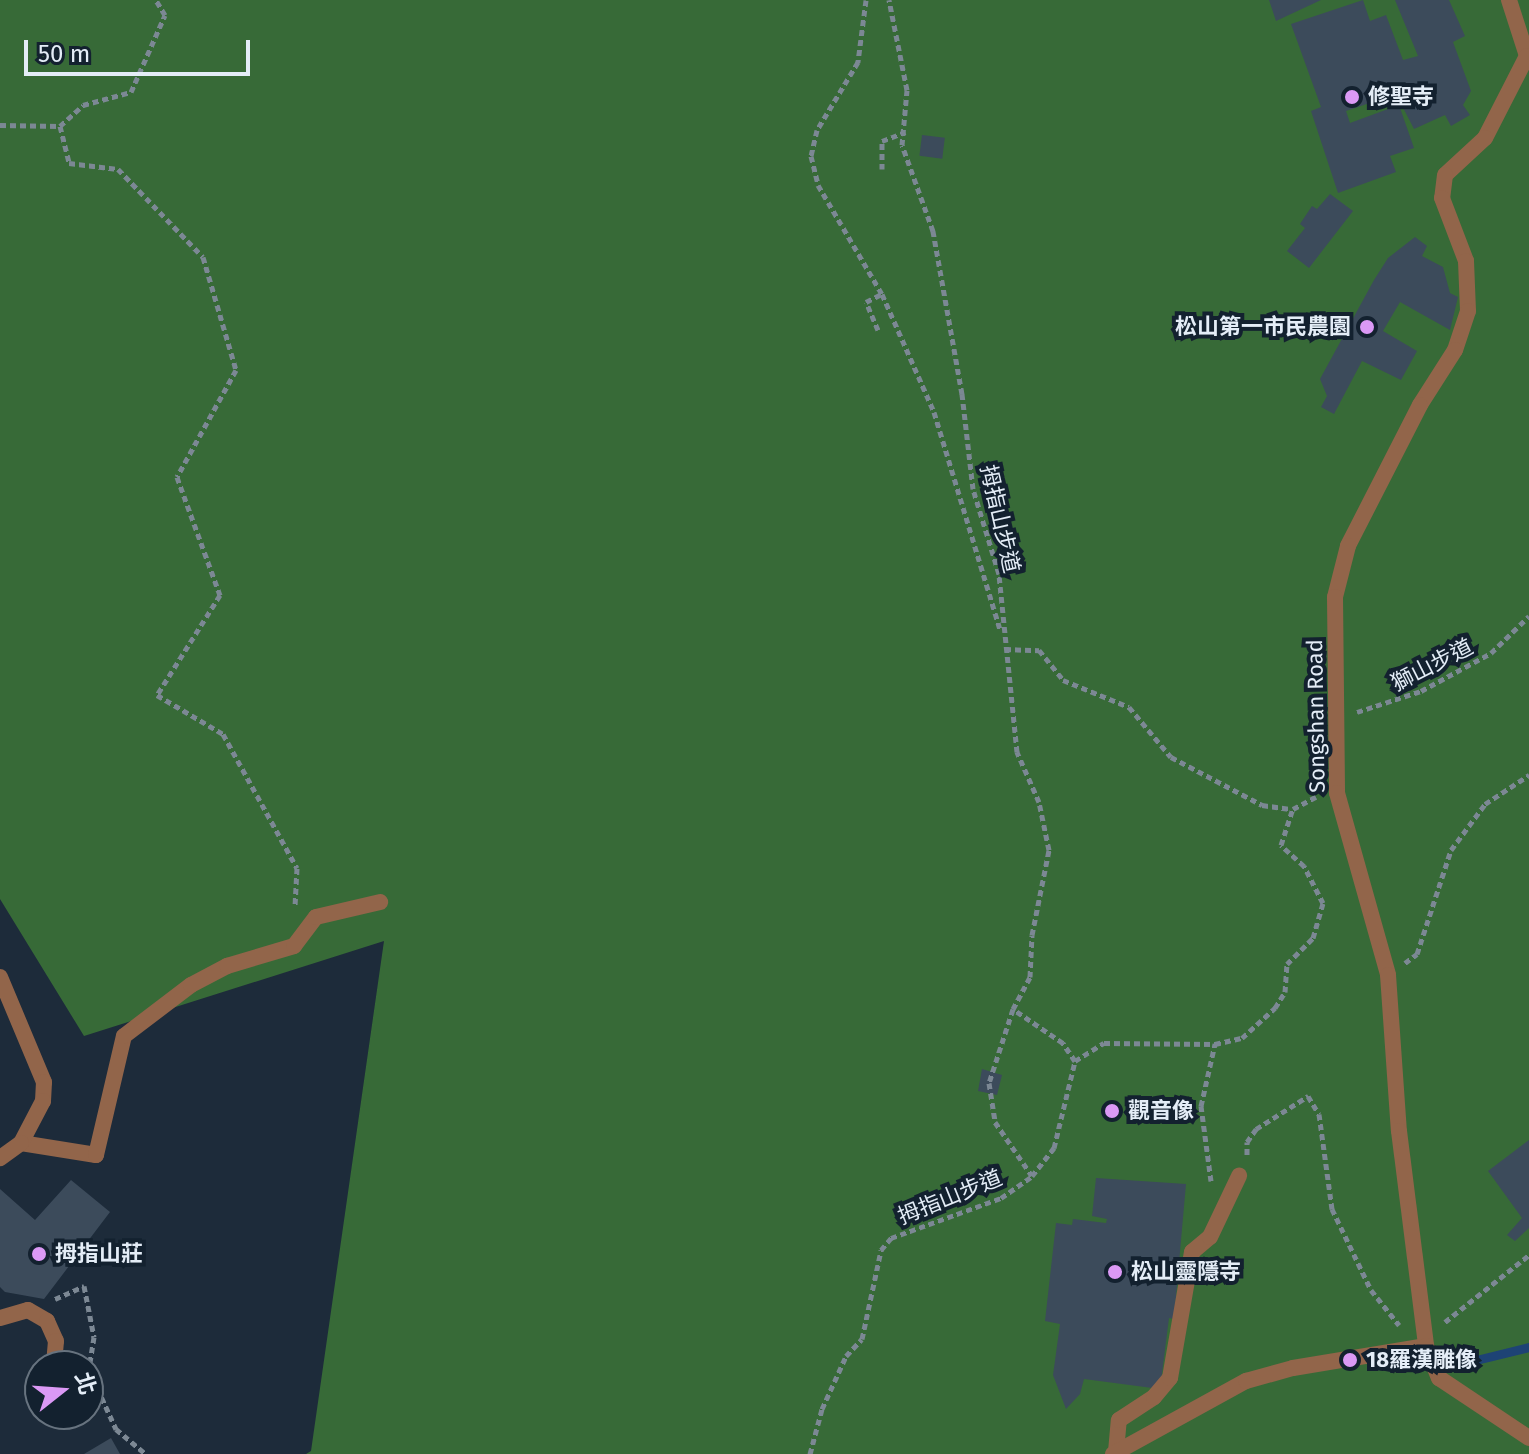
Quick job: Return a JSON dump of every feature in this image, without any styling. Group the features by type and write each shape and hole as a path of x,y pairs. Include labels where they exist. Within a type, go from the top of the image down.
{"street":[{"name":"Songshan Road","path":"1509,0 1527,56 1485,138 1445,175 1442,198 1466,261 1468,311 1455,350 1348,546 1335,597 1337,793 1388,975 1399,1131 1426,1346 1439,1378 1529,1438"},
{"path":"21,1143 96,1155 124,1036 215,972 294,946 316,917 380,902"},
{"path":"0,977 44,1082 43,1101 21,1143 0,1158"},
{"path":"1115,1453 1119,1420 1154,1397 1170,1378 1192,1252 1210,1237 1244,1170"},
{"path":"0,1318 28,1310 47,1321 56,1341 55,1350"},
{"path":"1115,1453 1246,1381 1293,1368 1426,1346"}],"path":[{"path":"0,125 60,126 83,105 131,92 165,15 156,0"},
{"path":"866,0 858,62 817,130 811,156 818,185 882,294 934,412 987,575 1005,649 1039,650 1063,680 1129,707 1171,757 1262,805 1293,809"},
{"name":"拇指山步道","path":"889,0 907,90 906,132 902,145 933,231 955,348 978,515 999,574 1017,752 1039,802 1049,850 1032,935 1030,977 1013,1009 989,1083 995,1122 1032,1176"},
{"path":"60,126 69,163 118,169 203,257 236,370 177,477 220,595 157,695 223,734 297,868 294,946"},
{"path":"882,169 882,141 906,132"},
{"path":"878,330 866,302 882,294"},
{"name":"獅山步道","path":"1336,715 1375,710 1421,691 1491,653 1529,616"},
{"path":"1388,975 1417,954 1451,850 1485,804 1529,775"},
{"path":"1013,1009 1063,1043 1075,1061 1104,1043 1215,1044 1242,1038 1275,1008 1285,992 1287,964 1313,938 1319,924 1323,903 1314,879 1281,845 1293,809 1311,797 1337,793"},
{"path":"1211,1185 1201,1106 1215,1044"},
{"name":"拇指山步道","path":"810,1454 828,1396 846,1356 862,1339 881,1250 891,1238 1001,1198 1032,1176 1054,1148 1075,1061"},
{"path":"1244,1170 1247,1142 1256,1129 1308,1096 1319,1114 1338,1222 1371,1290 1426,1346 1449,1317 1529,1255"},
{"path":"28,1310 84,1286 94,1337 89,1370 116,1429 146,1454"}],"green space":[{"path":"0,0 1529,0 1529,1454 306,1454 311,1451 384,941 84,1036 0,899"}],"building":[{"path":"1269,0 1321,0 1276,21"},
{"name":"修聖寺","path":"1363,0 1370,21 1386,15 1403,60 1418,56 1395,0 1449,0 1465,36 1453,42 1471,91 1463,105 1470,115 1451,126 1445,115 1414,129 1396,94 1346,111 1350,123 1399,105 1414,148 1390,156 1396,172 1338,193 1311,111 1321,107 1291,24"},
{"path":"922,135 945,138 942,159 919,156"},
{"path":"1330,194 1353,211 1309,268 1287,251 1305,228 1300,224 1312,206 1317,209"},
{"name":"松山第一市民農園","path":"1415,237 1427,246 1422,256 1443,267 1450,293 1458,297 1450,330 1400,302 1383,331 1417,351 1401,380 1362,361 1334,414 1321,407 1327,396 1320,379 1388,258"},
{"path":"982,1069 1002,1075 997,1095 978,1091"},
{"path":"1529,1140 1529,1228 1515,1241 1507,1235 1522,1218 1488,1171"},
{"name":"松山靈隱寺","path":"1096,1178 1186,1184 1174,1319 1169,1318 1160,1389 1084,1379 1080,1394 1066,1409 1053,1375 1060,1324 1045,1321 1056,1223 1072,1225 1073,1219 1106,1223 1107,1219 1092,1216"},
{"name":"拇指山莊","path":"71,1180 110,1212 44,1299 5,1292 0,1287 0,1189 35,1220"},
{"path":"111,1438 120,1454 84,1454"}],"waterway":[{"path":"1472,1361 1529,1347"}],"place":[{"name":"修聖寺","path":"1352,97"},
{"name":"松山第一市民農園","path":"1367,327"},
{"name":"觀音像","path":"1112,1111"},
{"name":"拇指山莊","path":"39,1254"},
{"name":"松山靈隱寺","path":"1115,1272"},
{"name":"18羅漢雕像","path":"1350,1360"}]}
